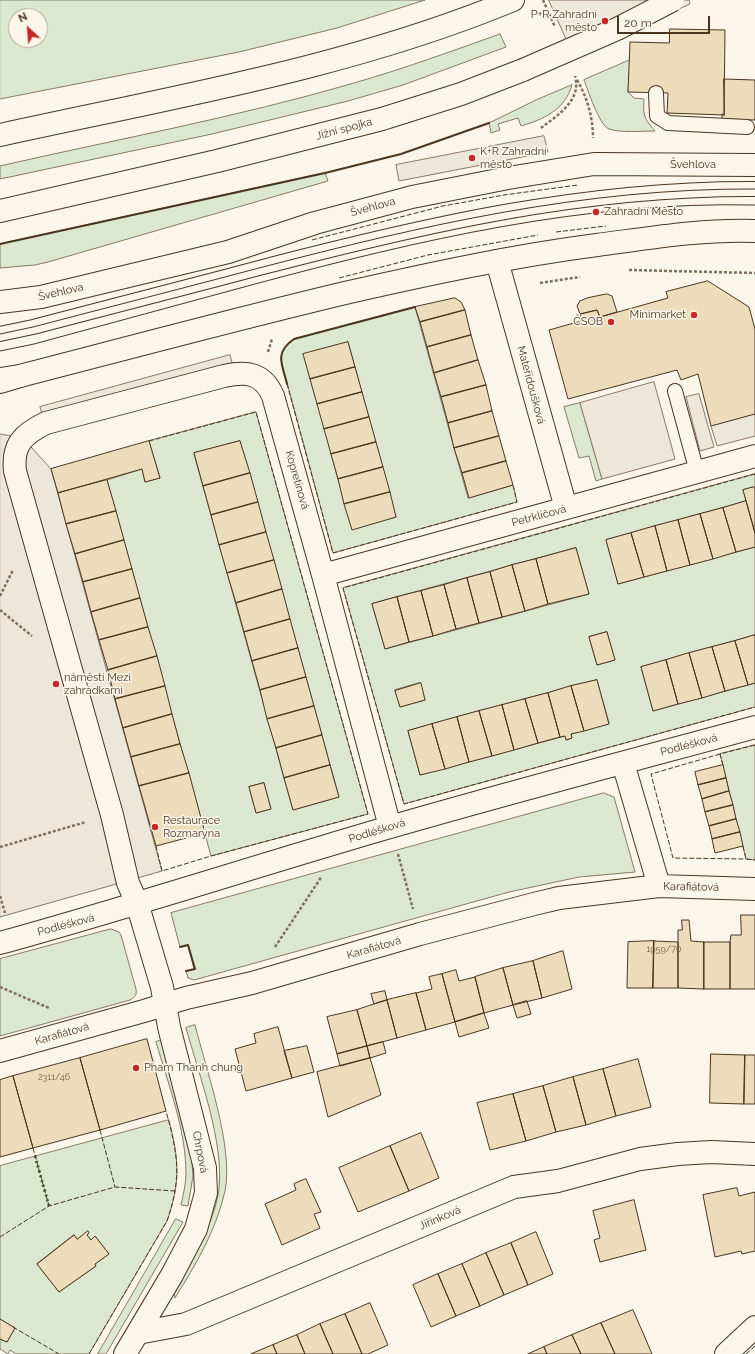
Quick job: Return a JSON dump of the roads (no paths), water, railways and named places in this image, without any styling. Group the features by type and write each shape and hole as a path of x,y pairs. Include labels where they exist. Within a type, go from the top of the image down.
{"main road":[{"name":"Jižní spojka","path":"2,210 217,161 374,121 461,94 523,70 617,29 673,0"},
{"path":"0,135 283,73 362,52 506,3"},
{"name":"Švehlova","path":"0,302 41,297 228,252 315,222 405,199 508,178 594,164 755,165"},
{"path":"7,379 239,318 403,280 497,261 549,251 698,231 755,231"},
{"name":"Mateřídoušková","path":"497,261 566,508"},
{"name":"Kopretinová","path":"137,903 128,883 112,815 15,471 14,459 23,438 34,429 46,423 224,376 243,373 252,374 264,381 273,396 323,575 390,827"},
{"name":"Petrklíčová","path":"323,575 755,456"},
{"name":"Podléšková","path":"0,943 118,910 390,827 755,727"},
{"path":"623,763 659,886"},
{"name":"Karafiátová","path":"0,1051 186,998 252,983 420,934 559,898 659,886 755,889"},
{"name":"Chrpová","path":"125,1354 172,1274 196,1229 206,1193 205,1168 169,1027 162,986 137,903"},
{"name":"Jiřinková","path":"138,1333 186,1324 514,1187 558,1181 640,1159 678,1154 711,1152 755,1154"},
{"path":"726,1354 755,1327"}],"lane":[{"path":"656,92 657,116 668,123 747,127"},
{"path":"0,334 28,329 410,230 486,215 596,197 646,193 755,189"},
{"path":"675,391 697,472"}],"tram line":[{"path":"0,334 33,327 382,237 505,212 566,202 629,195 691,190 755,189"},
{"path":"0,351 34,344 317,268 503,226 628,209 691,205 755,205"}],"place":[{"name":"P+R Zahradní město","path":"605,21"},
{"name":"K+R Zahradní město","path":"472,158"},
{"name":"Zahradní Město","path":"596,212"},
{"name":"Minimarket","path":"694,315"},
{"name":"ČSOB","path":"611,322"},
{"name":"náměstí Mezi zahrádkami","path":"56,684"},
{"name":"Restaurace Rozmarýna","path":"155,827"},
{"name":"Pham Thanh chung","path":"136,1068"}]}
